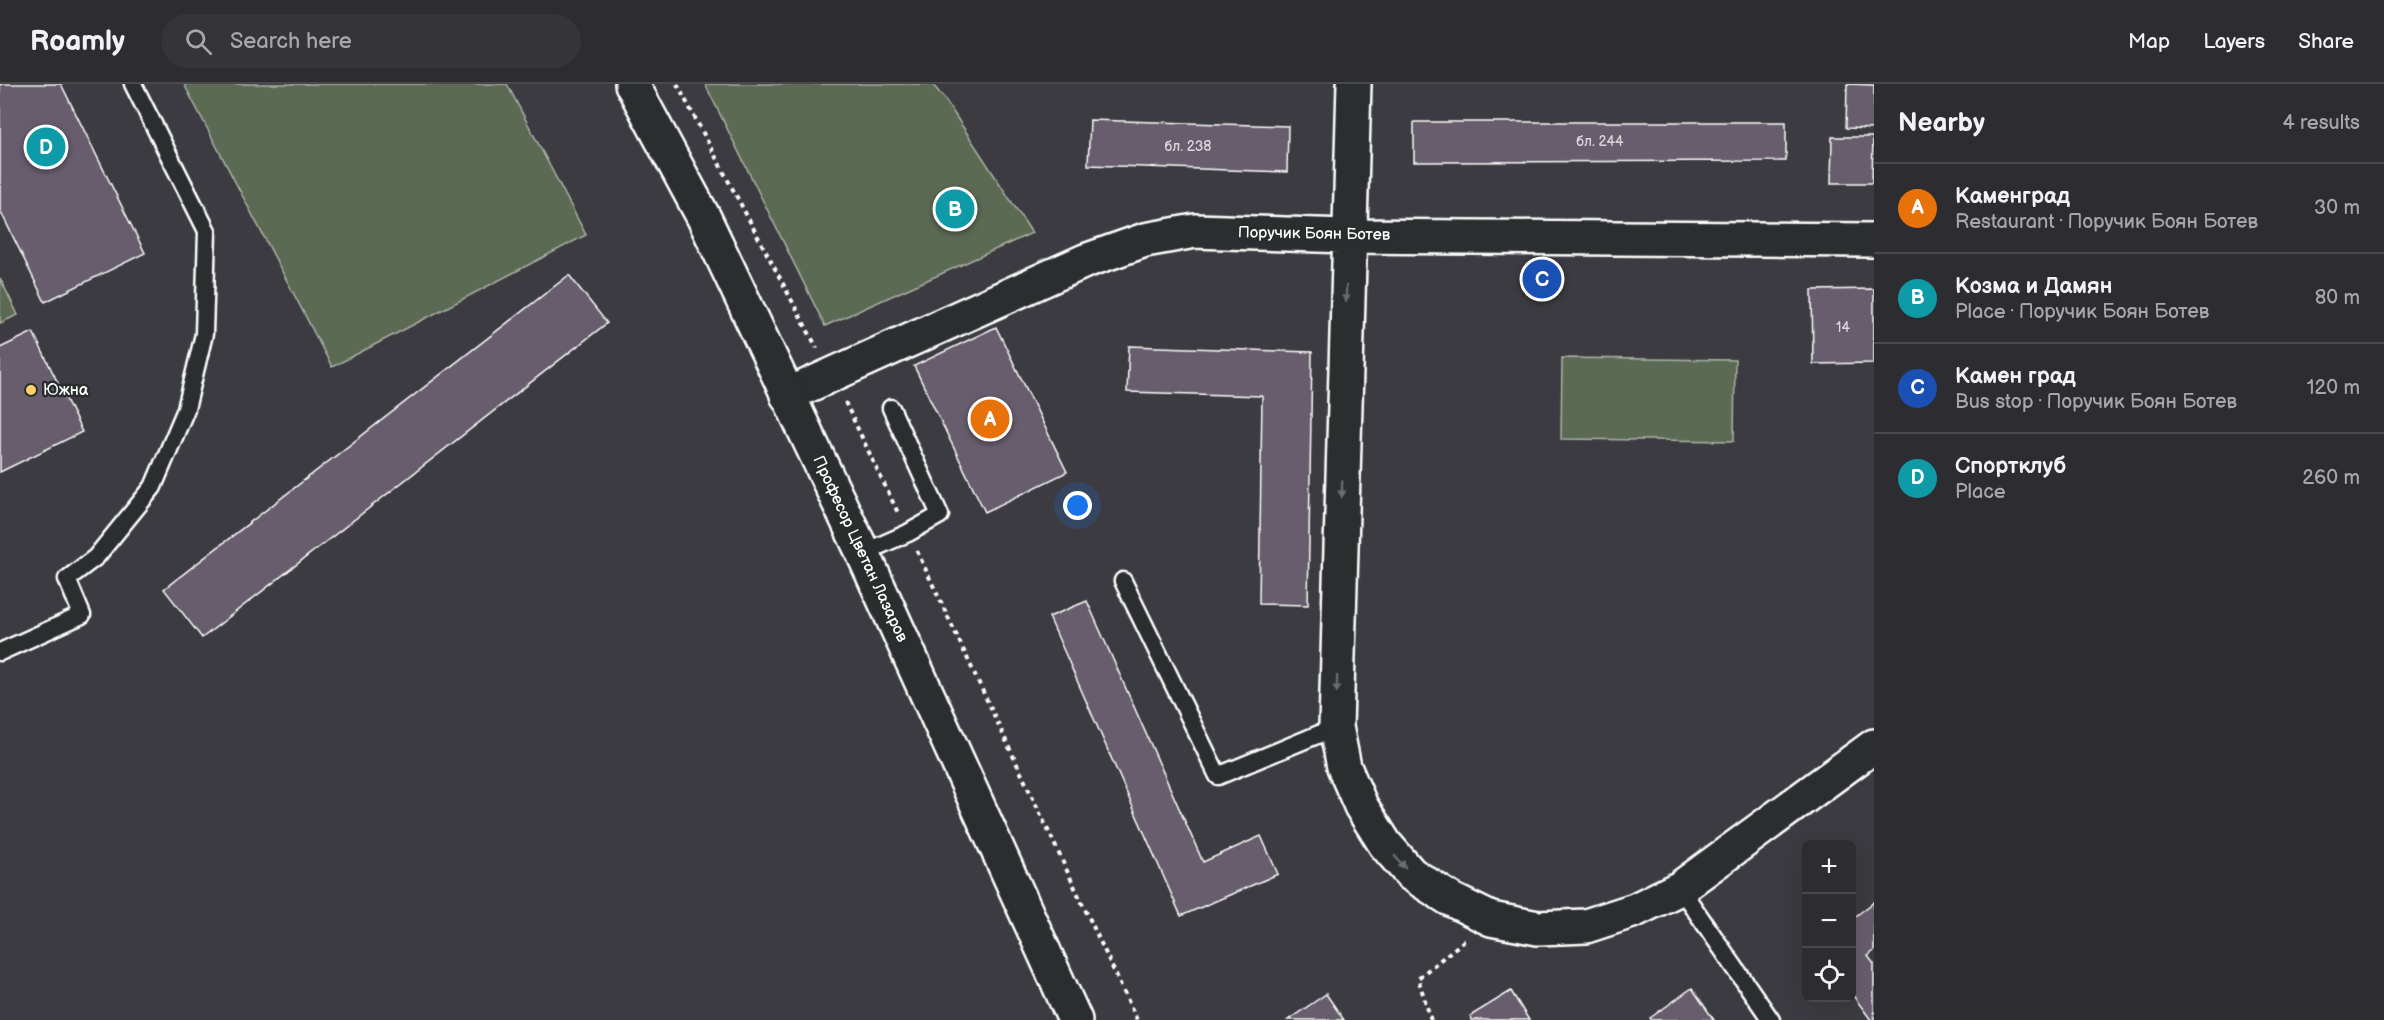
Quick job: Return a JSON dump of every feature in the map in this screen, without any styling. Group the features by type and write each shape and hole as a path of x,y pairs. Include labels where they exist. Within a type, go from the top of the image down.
{"street":[{"name":"Професор Цветан Лазаров","path":"632,84 704,218 863,553 1075,1020"},
{"path":"1354,84 1336,727 1344,767 1361,806 1385,843 1411,874 1450,899 1491,919 1538,928 1587,926 1635,910 1680,888 1874,746"},
{"name":"Поручик Боян Ботев","path":"787,395 1085,261 1145,240 1195,231 1348,236 1874,240"}],"lane":[{"path":"0,652 82,615 67,579 96,557 153,487 186,410 197,367 204,334 207,231 133,84"},
{"path":"863,553 908,533 940,515 891,408"},
{"path":"1123,581 1218,776 1336,727"},
{"path":"1680,888 1771,1020"}],"path":[{"path":"1431,1020 1418,978 1491,919"}],"green space":[{"path":"184,84 507,84 586,235 332,367"},
{"path":"705,84 932,84 944,98 1032,233 825,326"},
{"path":"0,278 18,315 0,323"},
{"path":"1562,358 1735,360 1734,441 1561,439"}],"building":[{"path":"0,84 61,84 145,253 45,302 0,210"},
{"path":"1847,84 1874,85 1874,129 1846,128"},
{"path":"1090,120 1288,126 1287,172 1088,165"},
{"path":"1414,122 1786,122 1786,161 1414,162"},
{"path":"1832,137 1873,137 1872,183 1831,183"},
{"path":"569,275 607,323 202,638 164,589"},
{"path":"1874,289 1874,363 1813,364 1812,290"},
{"path":"996,327 1067,472 985,512 914,366"},
{"name":"Южна","path":"33,332 82,432 0,472 0,348"},
{"path":"1129,346 1312,352 1308,605 1259,604 1262,396 1127,392"},
{"path":"1087,601 1203,862 1261,836 1278,874 1181,916 1049,617"},
{"path":"1874,902 1874,951 1868,956 1874,964 1874,1020 1871,1020 1856,999 1856,916"},
{"path":"1692,988 1714,1020 1652,1020 1650,1018"},
{"path":"1511,991 1529,1020 1472,1020 1470,1016"},
{"path":"1326,994 1344,1020 1288,1020"}],"place":[{"name":"Спортклуб","path":"46,147"},
{"name":"Козма и Дамян","path":"955,209"},
{"name":"Камен град","path":"1542,279"},
{"name":"Южна","path":"31,390"},
{"name":"Каменград","path":"990,419"}]}
